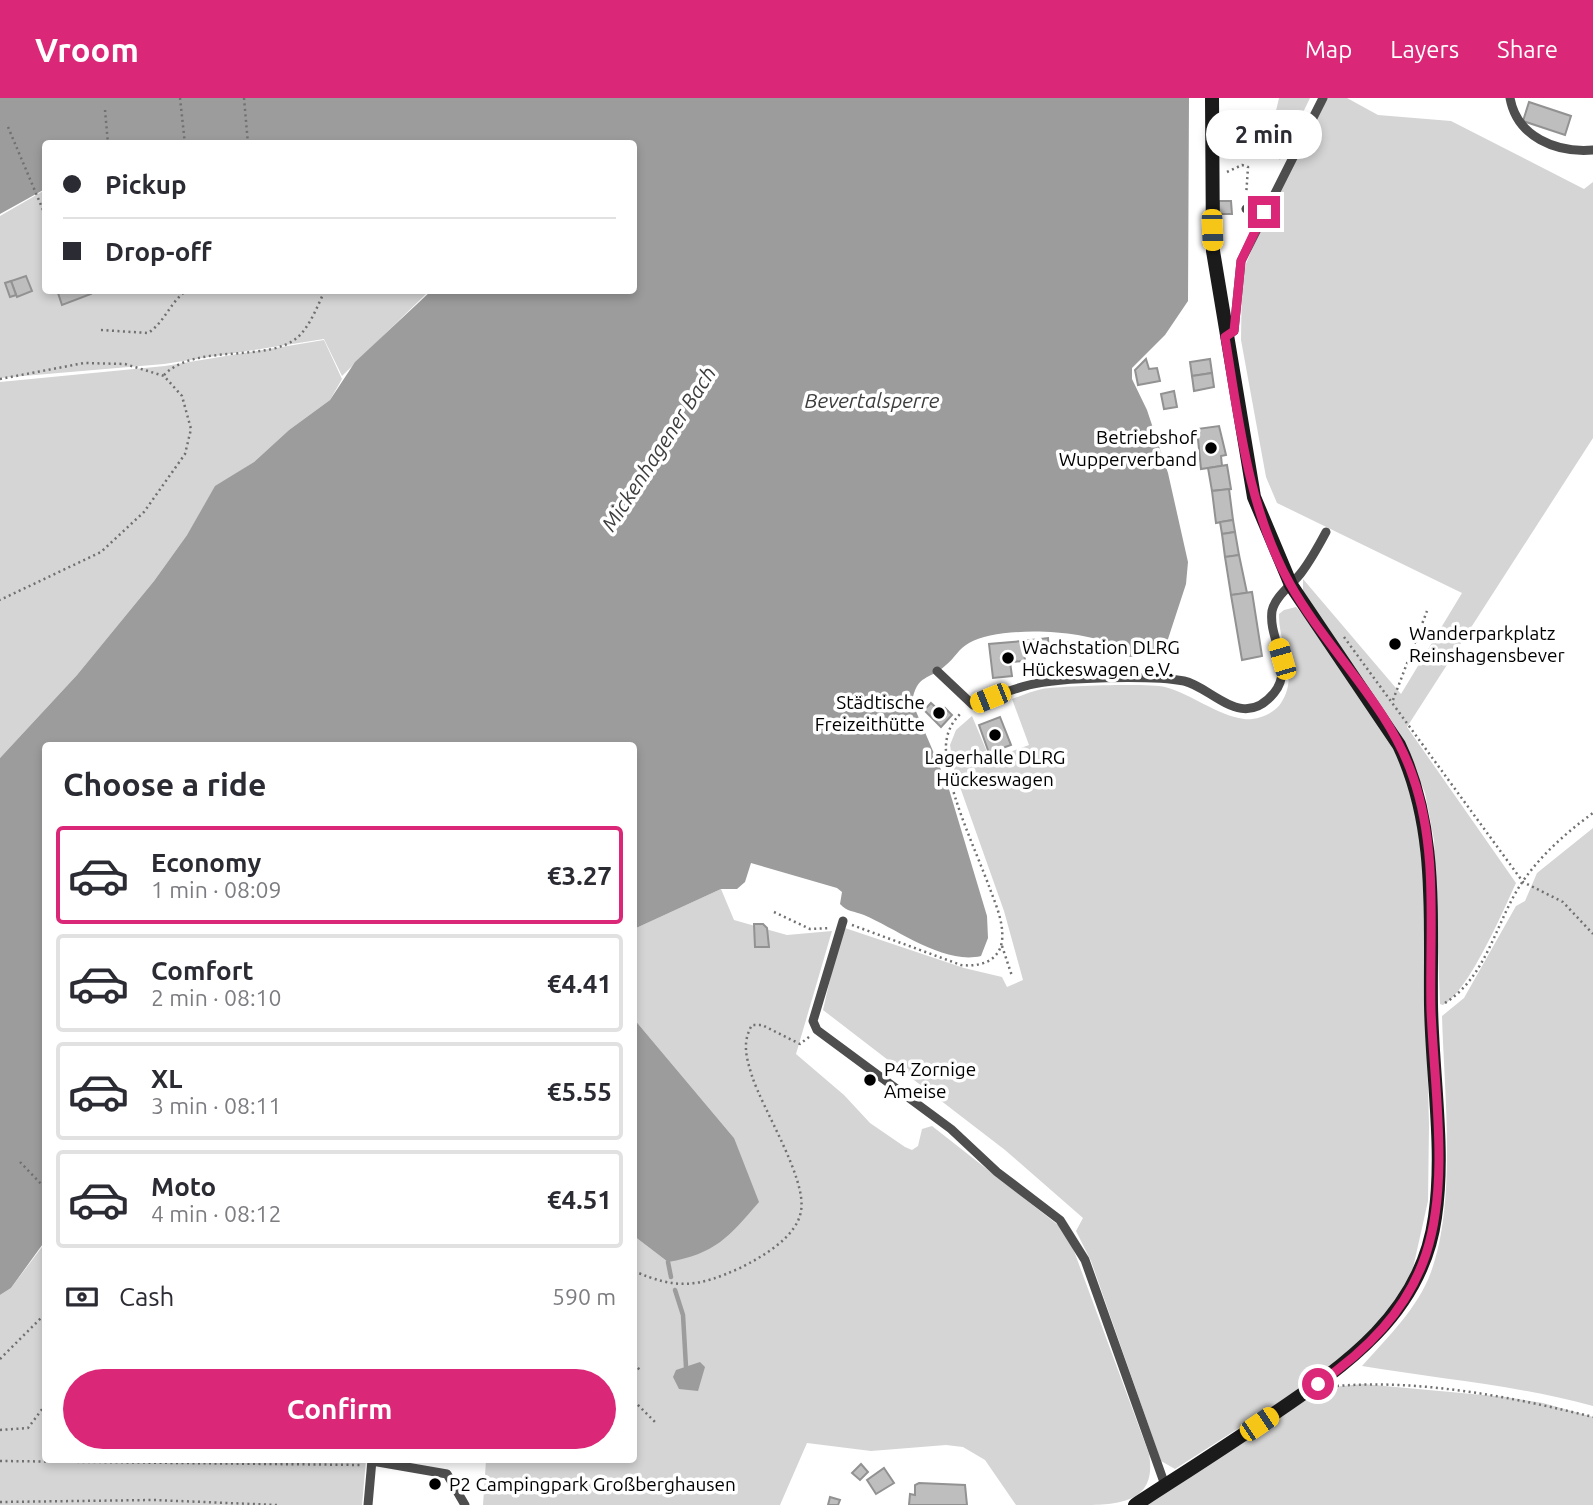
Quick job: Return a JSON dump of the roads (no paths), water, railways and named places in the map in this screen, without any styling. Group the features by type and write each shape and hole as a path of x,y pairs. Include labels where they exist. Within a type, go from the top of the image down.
{"street":[{"path":"1135,1505 1318,1384 1353,1358 1384,1329 1403,1303 1425,1255 1436,1218 1426,825 1412,773 1392,734 1291,585 1254,497 1225,337 1213,251 1212,98"}],"lane":[{"path":"1225,337 1234,331 1241,261 1323,98"},
{"path":"1510,98 1516,120 1527,132 1557,146 1593,150"},
{"path":"1246,209 1264,212"},
{"path":"937,671 973,705 1038,683 1152,678 1192,683 1222,704 1254,706 1270,697 1281,680 1282,659 1273,630 1272,609 1326,532"},
{"path":"841,924 813,1021 817,1030 951,1129 997,1172 1069,1230 1085,1260 1165,1485"},
{"path":"369,1505 372,1463"},
{"path":"378,1463 447,1474 466,1505"}],"water":[{"name":"Bevertalsperre","path":"0,98 1189,98 1188,301 1165,335 1132,368 1132,379 1147,410 1168,473 1188,562 1186,584 1168,639 1147,655 1129,657 1112,645 1081,636 1040,632 1000,634 965,645 940,670 917,686 912,702 948,786 987,916 988,938 981,956 967,957 936,951 864,915 845,909 840,904 842,892 837,888 751,863 745,882 737,889 721,889 637,928 637,742 42,742 42,1245 11,1288 0,1295 0,758 77,675 154,581 187,535 215,486 254,462 289,430 330,400 355,362 428,294 637,294 637,140 42,140 42,191 0,214"},
{"path":"637,1023 734,1138 759,1202 739,1225 710,1249 668,1262 637,1238"},
{"path":"700,1362 705,1367 698,1391 679,1389 673,1377 676,1370"}],"waterway":[{"path":"668,1262 671,1277"},
{"path":"675,1290 683,1315 686,1367"}],"place":[{"name":"Betriebshof Wupperverband","path":"1211,448"},
{"name":"Wanderparkplatz Reinshagensbever","path":"1395,644"},
{"name":"Wachstation DLRG Hückeswagen e.V.","path":"1008,658"},
{"name":"Städtische Freizeithütte","path":"939,713"},
{"name":"Lagerhalle DLRG Hückeswagen","path":"995,735"},
{"name":"P4 Zornige Ameise","path":"870,1080"},
{"name":"P2 Campingpark Großberghausen","path":"435,1484"}],"water label":[{"name":"Mickenhagener Bach","path":"659,449"}]}
